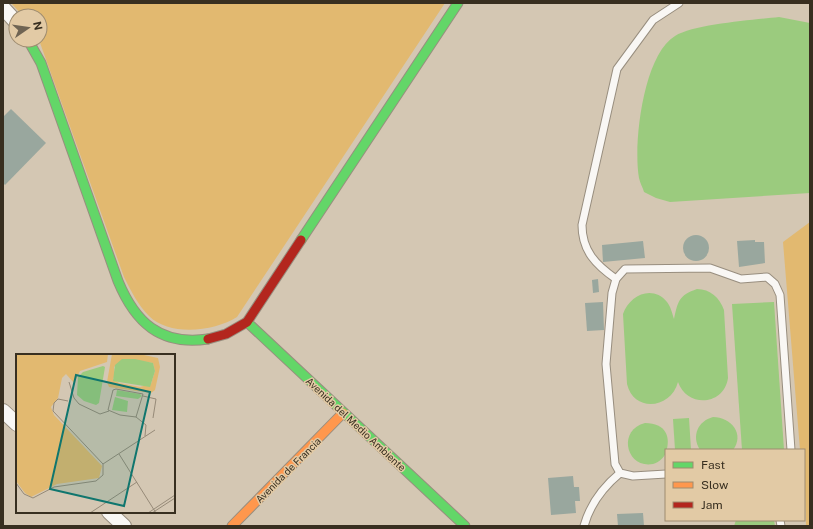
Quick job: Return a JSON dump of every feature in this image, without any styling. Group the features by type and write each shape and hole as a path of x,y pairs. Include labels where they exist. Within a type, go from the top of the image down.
{"street":[{"path":"33,48 41,63 118,281 132,310 150,328 174,338 213,338 225,335 247,322 458,3"},
{"name":"Avenida del Medio Ambiente","path":"247,322 465,526"},
{"path":"3,411 16,423"},
{"name":"Avenida de Francia","path":"232,526 343,413"},
{"path":"110,513 124,526"}],"lane":[{"path":"616,279 603,270 588,252 582,239 582,225 615,77 617,69 653,20 679,3"},
{"path":"665,474 633,476 620,473 615,464 606,364 612,293 616,279 625,268 710,268 741,279 767,277 775,284 780,295 791,449"},
{"path":"584,526 589,509 607,484 620,473"}],"shaded area":[{"path":"11,3 445,3 237,317 217,326 193,330 169,327 158,323 145,312 132,293 124,277 42,48 48,48 48,8 16,8"},
{"path":"779,17 810,23 810,193 670,202 656,198 644,192 639,178 639,124 648,81 655,62 664,46 675,36 696,28"},
{"path":"810,222 810,526 806,526 805,449 800,449 783,242"},
{"path":"697,289 702,289 714,295 724,310 728,378 725,387 720,394 713,398 697,400 689,396 678,382 674,391 668,398 661,402 652,404 637,400 631,393 627,384 623,314 626,308 630,302 642,294 655,294 667,302 674,319 678,303 683,296"},
{"path":"774,302 784,449 742,449 732,304"},
{"path":"713,417 720,418 730,423 737,433 736,444 734,449 699,449 697,445 696,434 703,422"},
{"path":"689,418 691,449 675,449 673,419"},
{"path":"645,423 658,425 662,428 668,441 665,454 661,460 653,464 644,464 636,461 631,455 628,448 628,440 636,427"},
{"path":"736,521 774,521 775,526 734,526"}],"building":[{"path":"11,109 46,143 5,185 3,183 3,117"},
{"path":"696,235 705,239 709,248 705,257 696,261 687,257 683,248 687,239"},
{"path":"755,240 755,242 764,242 765,263 739,267 737,241"},
{"path":"643,241 645,258 603,262 602,245"},
{"path":"598,279 599,292 593,293 592,280"},
{"path":"603,302 604,330 587,331 585,303"},
{"path":"573,476 574,487 579,487 580,501 575,501 576,513 551,515 548,478"},
{"path":"643,513 644,526 618,526 617,514"}],"traffic: fast":[{"path":"301,240 458,3"},
{"path":"33,48 41,63 118,281 132,308 151,328 163,335 176,339 208,339"},
{"path":"247,322 465,526"}],"traffic: slow":[{"path":"232,526 343,413"}],"traffic: jam":[{"path":"208,339 226,334 247,322 301,240"}]}
